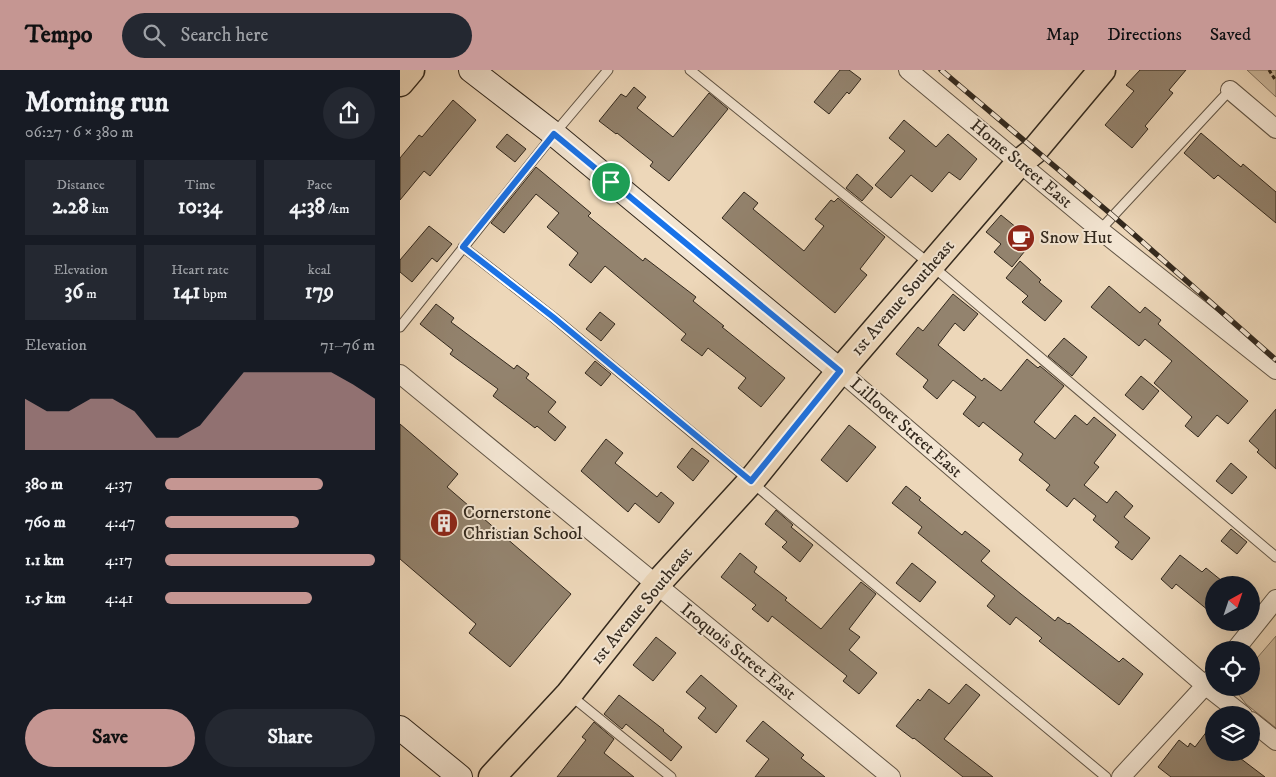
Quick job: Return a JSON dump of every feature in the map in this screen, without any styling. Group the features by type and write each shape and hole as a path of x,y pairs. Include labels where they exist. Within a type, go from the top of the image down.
{"main road":[{"path":"400,83 411,70"},
{"name":"1st Avenue Southeast","path":"492,777 569,694 656,585 751,481 840,371 1019,163 1034,151 1102,70"}],"street":[{"name":"Lillooet Street East","path":"471,70 554,134 1205,677"},
{"name":"Home Street East","path":"908,70 1100,230 1276,370"},
{"path":"1230,90 1276,130"},
{"name":"Iroquois Street East","path":"400,374 891,777"},
{"path":"1242,641 1276,599"},
{"path":"1121,777 1205,686"},
{"name":"Lillooet Street East","path":"1225,696 1235,706"},
{"path":"400,728 460,777"},
{"path":"1260,728 1276,741"}],"lane":[{"path":"400,326 554,134 608,70"},
{"path":"690,70 931,265 1276,557"},
{"path":"1100,230 1230,90"},
{"path":"463,247 553,317 1106,777"},
{"path":"569,694 671,777"}],"path":[{"path":"1269,70 1276,81"}],"shaded area":[{"path":"1247,70 1276,70 1276,97"},
{"path":"1276,636 1276,728 1260,715 1260,706 1248,706 1240,696 1260,696 1260,655"}],"building":[{"path":"840,70 849,70 861,79 849,94 847,92 829,114 814,102"},
{"path":"1140,70 1186,70 1169,90 1173,93 1145,126 1148,129 1132,148 1105,125 1134,91 1126,85"},
{"path":"634,87 646,97 637,108 673,137 709,93 728,109 669,181 650,166 653,162 599,121 621,94 626,97"},
{"path":"453,100 476,120 430,176 424,171 400,200 400,158 419,135 422,137"},
{"path":"904,120 936,147 948,134 977,159 960,180 949,172 932,192 911,175 891,198 875,185 905,151 889,138"},
{"path":"1201,133 1241,167 1243,164 1276,192 1276,223 1218,175 1214,179 1184,153"},
{"path":"507,134 526,149 515,162 496,147"},
{"path":"536,167 591,213 588,216 643,261 645,258 696,297 693,301 785,378 761,407 738,388 746,378 708,348 702,356 681,340 686,334 605,266 591,283 569,265 578,253 547,227 559,213 536,194 504,233 491,223"},
{"path":"857,174 873,188 862,201 846,188"},
{"path":"744,192 758,203 753,209 804,251 824,226 815,219 831,200 834,202 838,198 885,237 860,269 867,275 835,313 722,218"},
{"path":"1001,215 1033,241 1012,267 994,252 1001,244 986,232"},
{"path":"429,226 452,244 437,262 432,258 412,282 400,272 400,260"},
{"path":"1020,261 1041,280 1039,282 1062,301 1045,321 1022,302 1028,296 1006,278"},
{"path":"1109,286 1140,313 1145,307 1161,320 1158,324 1248,401 1228,424 1217,415 1198,437 1185,426 1192,417 1154,383 1172,361 1145,339 1139,346 1091,307"},
{"path":"953,294 978,314 964,331 955,323 938,345 982,381 984,378 1001,391 1027,359 1038,368 1040,366 1064,386 1034,422 1055,439 1075,415 1087,425 1094,417 1116,435 1094,463 1099,467 1084,485 1107,503 1116,491 1133,506 1124,517 1150,538 1132,560 1115,547 1119,542 1093,520 1096,516 1074,498 1067,507 1046,490 1050,485 1019,460 1023,454 983,422 979,427 963,414 976,397 953,380 937,399 923,387 928,380 896,354 918,327 923,331"},
{"path":"436,304 454,318 451,322 514,369 517,365 529,374 526,378 556,402 548,412 566,427 555,441 537,426 535,428 493,396 498,389 450,354 453,350 420,324"},
{"path":"600,312 615,324 601,341 586,329"},
{"path":"1064,338 1087,357 1072,376 1048,356"},
{"path":"595,361 611,374 601,386 585,373"},
{"path":"1141,376 1159,391 1143,410 1125,395"},
{"path":"1276,409 1276,469 1257,452 1259,450 1249,441"},
{"name":"Cornerstone Christian School","path":"400,424 458,474 447,487 571,594 510,667 469,633 476,624 400,559"},
{"path":"849,425 876,447 847,482 821,460"},
{"path":"606,439 623,453 615,463 657,497 661,492 674,503 659,523 635,503 628,512 581,471"},
{"path":"692,448 709,461 693,481 677,467"},
{"path":"1231,463 1247,477 1232,494 1216,481"},
{"path":"906,486 921,498 919,500 962,535 965,531 990,551 981,561 1055,621 1058,617 1069,623 1119,662 1123,658 1143,674 1119,705 1039,641 1042,638 1016,617 1010,625 987,606 995,596 918,533 922,527 892,503"},
{"path":"776,510 793,525 791,527 813,545 800,562 782,547 787,542 765,524"},
{"path":"1231,529 1247,542 1237,554 1221,541"},
{"path":"740,553 757,567 754,572 787,598 785,600 821,629 861,582 876,594 849,629 860,637 849,650 877,673 859,694 843,681 847,676 772,616 768,622 752,609 756,605 721,577"},
{"path":"1180,555 1202,572 1206,568 1216,576 1205,576 1205,608 1176,584 1172,589 1161,579"},
{"path":"912,563 936,582 920,602 896,583"},
{"path":"656,637 676,653 653,681 633,665"},
{"path":"701,675 737,706 716,733 698,718 706,708 686,692"},
{"path":"966,684 980,695 944,739 993,777 963,777 896,726 918,699 920,701 929,689 949,704"},
{"path":"619,695 664,730 682,747 671,761 626,724 622,729 604,714"},
{"path":"763,721 804,755 801,758 825,777 755,777 769,759 746,741"},
{"path":"594,722 614,739 604,753 634,777 557,777 586,740 582,737"},
{"path":"1205,734 1205,761 1244,761 1265,777 1171,777 1158,767 1179,740 1188,747 1190,743 1195,747"}],"railway":[{"path":"941,70 1112,215 1276,360"}],"place":[{"name":"Snow Hut","path":"1021,238"},
{"name":"Cornerstone Christian School","path":"444,523"}],"route":[{"path":"554,134 611,182 840,371 751,481 553,317 463,247 554,134"}]}
